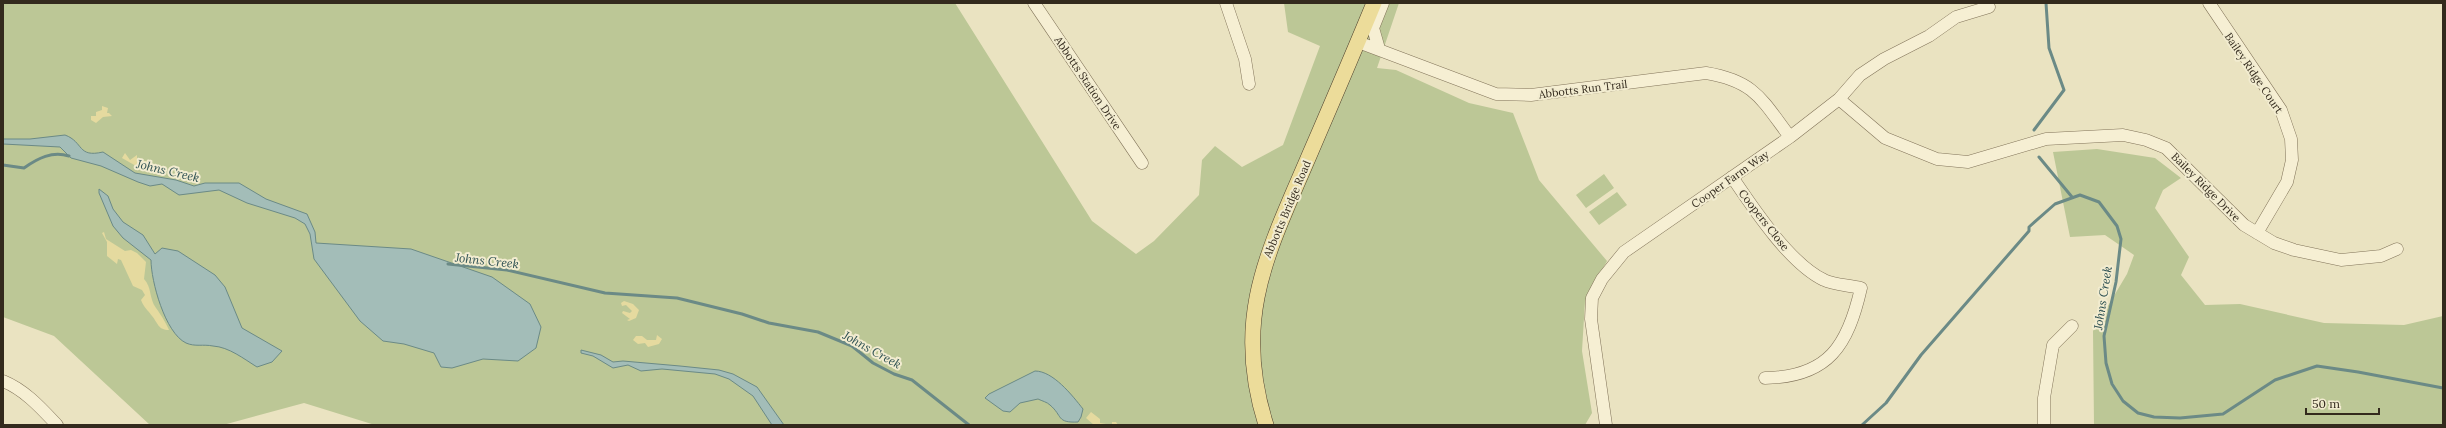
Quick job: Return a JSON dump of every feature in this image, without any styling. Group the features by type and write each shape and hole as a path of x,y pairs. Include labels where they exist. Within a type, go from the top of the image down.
{"main road":[{"name":"Abbotts Bridge Road","path":"1266,425 1254,376 1252,337 1254,309 1260,276 1278,228 1374,3"}],"street":[{"name":"Abbotts Station Drive","path":"1034,3 1142,163"},
{"path":"1226,3 1245,59 1249,84"},
{"path":"1379,50 1372,28 1383,3"},
{"name":"Bailey Ridge Court","path":"2209,3 2281,110 2290,134 2292,160 2287,182 2257,233"},
{"name":"Cooper Farm Way","path":"1606,425 1591,319 1592,298 1596,289 1624,252 1790,137 1839,99 1860,75 1884,60 1929,36 1956,18 1989,7"},
{"name":"Abbotts Run Trail","path":"1358,42 1496,94 1531,95 1706,73 1729,77 1745,84 1759,95 1790,137"},
{"name":"Bailey Ridge Drive","path":"1839,99 1885,138 1938,159 1968,162 2046,139 2123,135 2146,140 2166,148 2244,225 2257,233 2294,250 2341,260 2381,256 2397,249"},
{"name":"Coopers Close","path":"1732,177 1762,221 1793,257 1824,280 1860,288 1849,328 1841,344 1829,360 1815,369 1802,374 1784,378 1765,378"},
{"path":"2044,425 2044,398 2053,345 2072,326"},
{"path":"3,381 14,386 28,396 57,425"}],"green space":[{"path":"3,3 955,3 1092,221 1136,254 1154,241 1199,195 1202,160 1215,146 1242,167 1283,145 1320,46 1288,32 1284,3 1399,3 1377,68 1396,70 1469,103 1513,113 1539,180 1607,261 1585,301 1582,351 1592,413 1585,425 375,425 304,403 223,425 150,425 54,336 3,317"},
{"path":"2097,149 2155,158 2181,178 2163,190 2155,208 2189,257 2181,275 2205,305 2240,304 2324,323 2404,325 2443,316 2443,425 2094,425 2093,331 2127,274 2134,255 2105,235 2070,237 2053,152"},
{"path":"1604,174 1614,188 1586,208 1576,195"},
{"path":"1617,192 1627,205 1599,225 1589,212"}],"sand":[{"path":"102,106 108,108 107,113 112,116 103,117 96,123 91,120 91,116 96,116 96,112 102,110"},
{"path":"125,153 130,160 137,155 137,159 149,162 151,167 155,167 154,169 145,168 144,162 136,166 122,158"},
{"path":"104,232 106,239 125,251 131,250 137,253 146,262 144,279 147,282 152,301 169,330 165,330 160,327 145,307 141,300 145,295 142,290 133,286 121,260 118,259 117,264 107,256 107,242 102,233"},
{"path":"624,301 633,304 639,310 636,318 629,321 627,320 630,319 622,313 623,311 630,313 632,311 626,305 622,306 621,303"},
{"path":"657,335 662,339 659,344 648,347 645,343 638,344 633,340 636,336 642,336 647,340 656,340"},
{"path":"1091,412 1100,419 1100,423 1112,425 1094,425 1086,418"},
{"path":"1112,422 1116,422 1118,425 1112,425"}],"water":[{"path":"65,135 75,141 85,151 89,153 103,152 135,173 176,180 194,186 205,183 239,183 266,199 307,214 315,232 316,243 411,249 492,277 530,304 541,327 536,348 518,361 483,359 452,368 441,367 434,353 404,344 383,341 360,321 314,259 310,234 305,224 295,218 247,203 219,190 179,195 162,184 150,186 101,166 71,158 60,147 3,144 3,139 30,139"},
{"path":"99,189 108,196 113,209 123,222 143,235 155,254 162,248 178,251 215,275 225,287 242,328 282,351 272,362 257,367 225,349 209,345 189,344 178,337 172,329 161,306 154,280 151,260 123,238 113,226 99,193"},
{"path":"581,350 601,355 613,362 623,361 680,366 719,370 733,374 757,387 784,425 772,425 753,396 729,379 715,374 662,369 641,371 628,365 613,368 593,356 581,353"},
{"path":"1035,371 1042,372 1055,379 1073,397 1083,409 1078,422 1063,420 1049,404 1038,399 1020,403 1010,412 1003,411 985,398 989,394"}],"waterway":[{"path":"2034,130 2064,90 2049,48 2046,3"},
{"name":"Johns Creek","path":"3,165 24,168 45,156 57,154 69,156"},
{"path":"2039,157 2072,197"},
{"name":"Johns Creek","path":"1862,425 1886,403 1921,355 2029,231 2029,227 2055,204 2080,195 2099,202 2117,226 2121,239 2116,282 2104,336 2106,363 2112,384 2123,401 2138,413 2154,417 2180,418 2223,414 2275,380 2317,366 2443,388"},
{"name":"Johns Creek","path":"448,264 507,270 605,293 677,298 742,314 769,323 818,332 852,346 873,363 894,374 912,380 969,425"}]}
